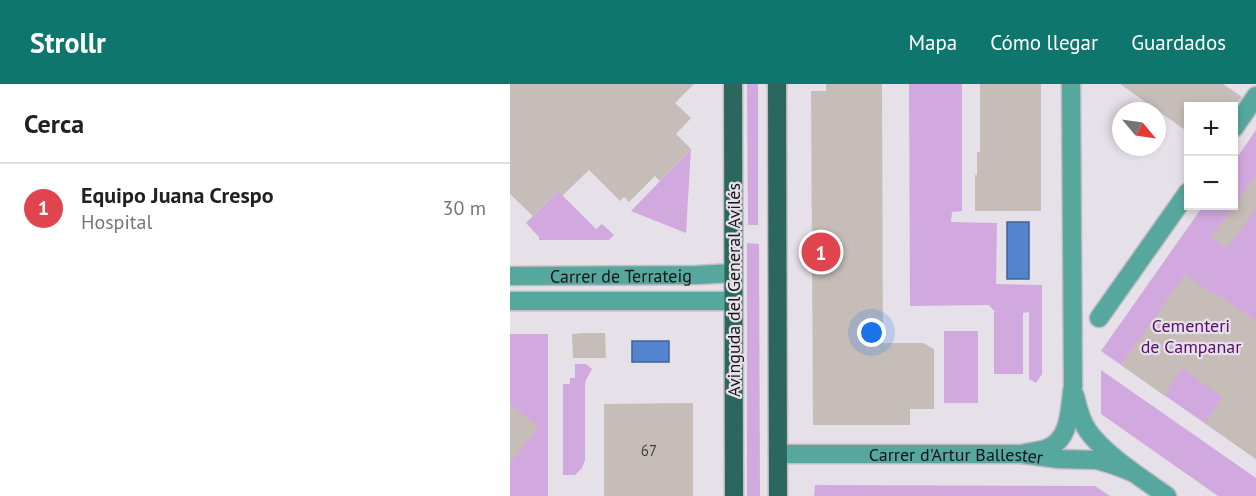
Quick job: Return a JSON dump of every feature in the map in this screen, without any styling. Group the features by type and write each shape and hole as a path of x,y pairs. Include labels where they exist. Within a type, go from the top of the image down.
{"main road":[{"name":"Avinguda del General Avilés","path":"733,84 734,496"},
{"path":"777,84 778,496"}],"street":[{"path":"1022,454 1047,448 1056,442 1064,432 1069,420 1073,386 1071,84"},
{"path":"1238,121 1256,96"},
{"path":"1100,318 1184,198"},
{"name":"Carrer de Terrateig","path":"510,276 733,273"},
{"name":"Carrer de Terrateig","path":"510,301 733,301"},
{"name":"Carrer d'Artur Ballester","path":"1073,386 1081,418 1088,431 1132,472 1167,496"},
{"name":"Carrer d'Artur Ballester","path":"778,454 1022,454 1097,460 1132,472"}],"green space":[{"path":"747,84 758,84 758,225 748,225"},
{"path":"909,84 962,84 962,211 952,212 951,222 997,223 996,284 1042,285 1042,374 1036,383 1029,379 1029,312 1023,313 1023,374 994,374 995,312 989,305 910,306"},
{"name":"Cementeri de Campanar","path":"1256,130 1256,459 1101,351 1200,210 1238,210 1238,156"},
{"path":"691,149 686,233 631,211"},
{"path":"558,191 596,229 602,224 614,235 609,240 539,240 539,237 526,223"},
{"path":"747,243 759,244 760,496 747,496"},
{"path":"944,331 978,331 978,403 944,403"},
{"path":"510,334 548,334 548,496 510,496"},
{"path":"575,364 586,364 592,369 585,384 585,460 582,468 575,475 563,475 563,384 570,384 570,378 575,378"},
{"path":"1101,370 1256,478 1256,496 1218,496 1101,414"},
{"path":"815,485 1095,486 1110,496 814,496"}],"water":[{"path":"1007,222 1029,222 1029,279 1007,279"},
{"path":"632,341 669,341 669,362 632,362"}],"building":[{"path":"510,84 694,84 675,103 691,118 676,134 691,149 660,181 655,176 629,202 624,197 620,201 589,170 562,196 558,191 533,216 510,194"},
{"path":"826,84 882,84 883,343 923,343 934,349 934,409 910,409 910,425 813,425 811,91 826,91"},
{"path":"980,84 1041,84 1041,211 975,211 975,175 977,175 977,152 980,152"},
{"path":"1120,84 1223,84 1242,97 1238,102 1184,102 1184,129 1166,116 1166,102 1146,102"},
{"path":"1256,175 1256,208 1227,249 1211,237 1231,210 1238,210 1238,200"},
{"path":"1185,274 1256,321 1256,459 1205,423 1222,397 1183,369 1181,368 1165,396 1121,365"},
{"path":"605,333 606,358 573,358 572,334"},
{"path":"693,403 693,496 604,496 604,404"},
{"path":"510,404 538,427 510,463"}],"place":[{"name":"Equipo Juana Crespo","path":"821,252"}]}
